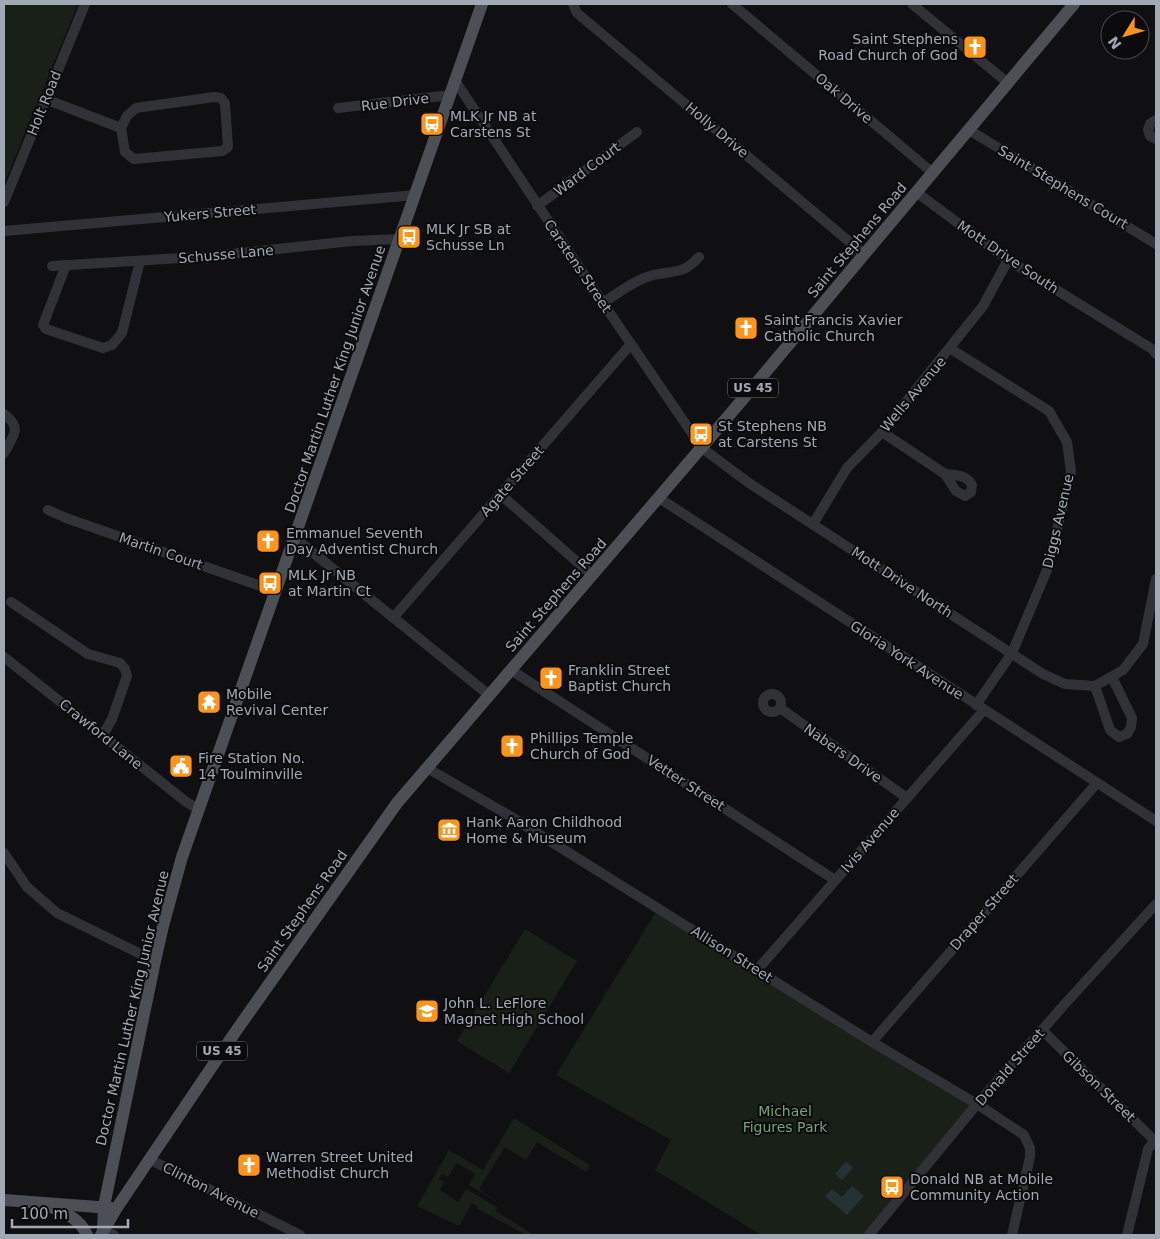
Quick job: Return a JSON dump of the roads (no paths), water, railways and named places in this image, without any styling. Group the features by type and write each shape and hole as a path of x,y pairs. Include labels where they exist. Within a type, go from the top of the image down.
{"main road":[{"name":"Doctor Martin Luther King Junior Avenue","path":"110,1208 155,961 182,857 482,4"},
{"name":"Saint Stephens Road","path":"106,1234 110,1208 149,1158 292,949 397,803 702,448 1074,4"},
{"path":"4,1200 110,1208"},
{"path":"42,1203 78,1220 84,1227 87,1235"}],"street":[{"name":"Holt Road","path":"4,202 85,4"},
{"name":"Holly Drive","path":"573,4 578,13 864,254"},
{"name":"Oak Drive","path":"732,4 933,173"},
{"path":"912,4 1008,83"},
{"name":"Carstens Street","path":"456,82 630,345 702,448"},
{"name":"Rue Drive","path":"338,108 451,95"},
{"path":"214,97 221,98 225,103 228,147 222,151 134,159 125,152 121,128 127,116 136,108 214,97"},
{"path":"45,99 121,128"},
{"path":"1156,120 1150,124 1148,130 1150,136 1156,139"},
{"name":"Saint Stephens Court","path":"969,130 1156,244"},
{"name":"Ward Court","path":"538,206 637,132"},
{"name":"Mott Drive South","path":"916,192 1008,260 1152,349 1156,354"},
{"name":"Yukers Street","path":"4,231 416,196"},
{"name":"Schusse Lane","path":"52,266 213,256 352,241 400,239"},
{"path":"603,303 648,276 681,271 699,258"},
{"name":"Wells Avenue","path":"813,524 846,468 882,432 983,306 1008,260"},
{"path":"66,265 43,325 46,329 102,348 112,345 122,333 140,261"},
{"name":"Agate Street","path":"393,618 630,345"},
{"name":"Diggs Avenue","path":"950,349 1049,411 1067,442 1071,472 1047,570 1012,653 980,707"},
{"path":"4,414 15,426 15,433 4,453"},
{"path":"882,432 945,474"},
{"name":"Mott Drive North","path":"702,448 749,484 1043,674 1065,684 1095,686"},
{"path":"500,494 592,576"},
{"name":"Gloria York Avenue","path":"659,498 1156,821"},
{"name":"Martin Court","path":"48,510 275,591"},
{"path":"295,538 489,694"},
{"path":"1112,677 1132,718 1127,734 1119,736 1110,730 1095,686 1122,670 1142,644 1156,579"},
{"path":"11,602 88,654 120,663 125,669 127,676 112,719 102,735"},
{"name":"Crawford Lane","path":"4,657 185,801 199,810"},
{"name":"Vetter Street","path":"510,670 835,880"},
{"name":"Ivis Avenue","path":"757,970 907,798 980,707"},
{"name":"Nabers Drive","path":"780,708 907,798"},
{"name":"Allison Street","path":"427,768 510,816 872,1042 977,1104 1024,1135 1030,1148 1030,1157 1012,1235"},
{"name":"Draper Street","path":"872,1042 1097,783"},
{"path":"4,853 27,886 57,913 155,961"},
{"name":"Donald Street","path":"869,1235 977,1104 1156,904"},
{"name":"Gibson Street","path":"1042,1030 1156,1141"},
{"path":"1127,1235 1148,1148 1156,1141"},
{"name":"Clinton Avenue","path":"149,1158 300,1235"}],"place":[{"name":"Saint Stephens Road Church of God","path":"975,47"},
{"name":"MLK Jr NB at Carstens St","path":"432,124"},
{"name":"MLK Jr SB at Schusse Ln","path":"409,237"},
{"name":"Saint Francis Xavier Catholic Church","path":"746,328"},
{"name":"St Stephens NB at Carstens St","path":"701,434"},
{"name":"Emmanuel Seventh Day Adventist Church","path":"268,541"},
{"name":"MLK Jr NB at Martin Ct","path":"270,583"},
{"name":"Franklin Street Baptist Church","path":"551,678"},
{"name":"Mobile Revival Center","path":"209,702"},
{"name":"Phillips Temple Church of God","path":"512,746"},
{"name":"Fire Station No. 14 Toulminville","path":"181,766"},
{"name":"Hank Aaron Childhood Home & Museum","path":"449,830"},
{"name":"John L. LeFlore Magnet High School","path":"427,1011"},
{"name":"Warren Street United Methodist Church","path":"249,1165"},
{"name":"Donald NB at Mobile Community Action","path":"892,1187"}],"park label":[{"name":"Michael Figures Park","path":"785,1120"}]}
